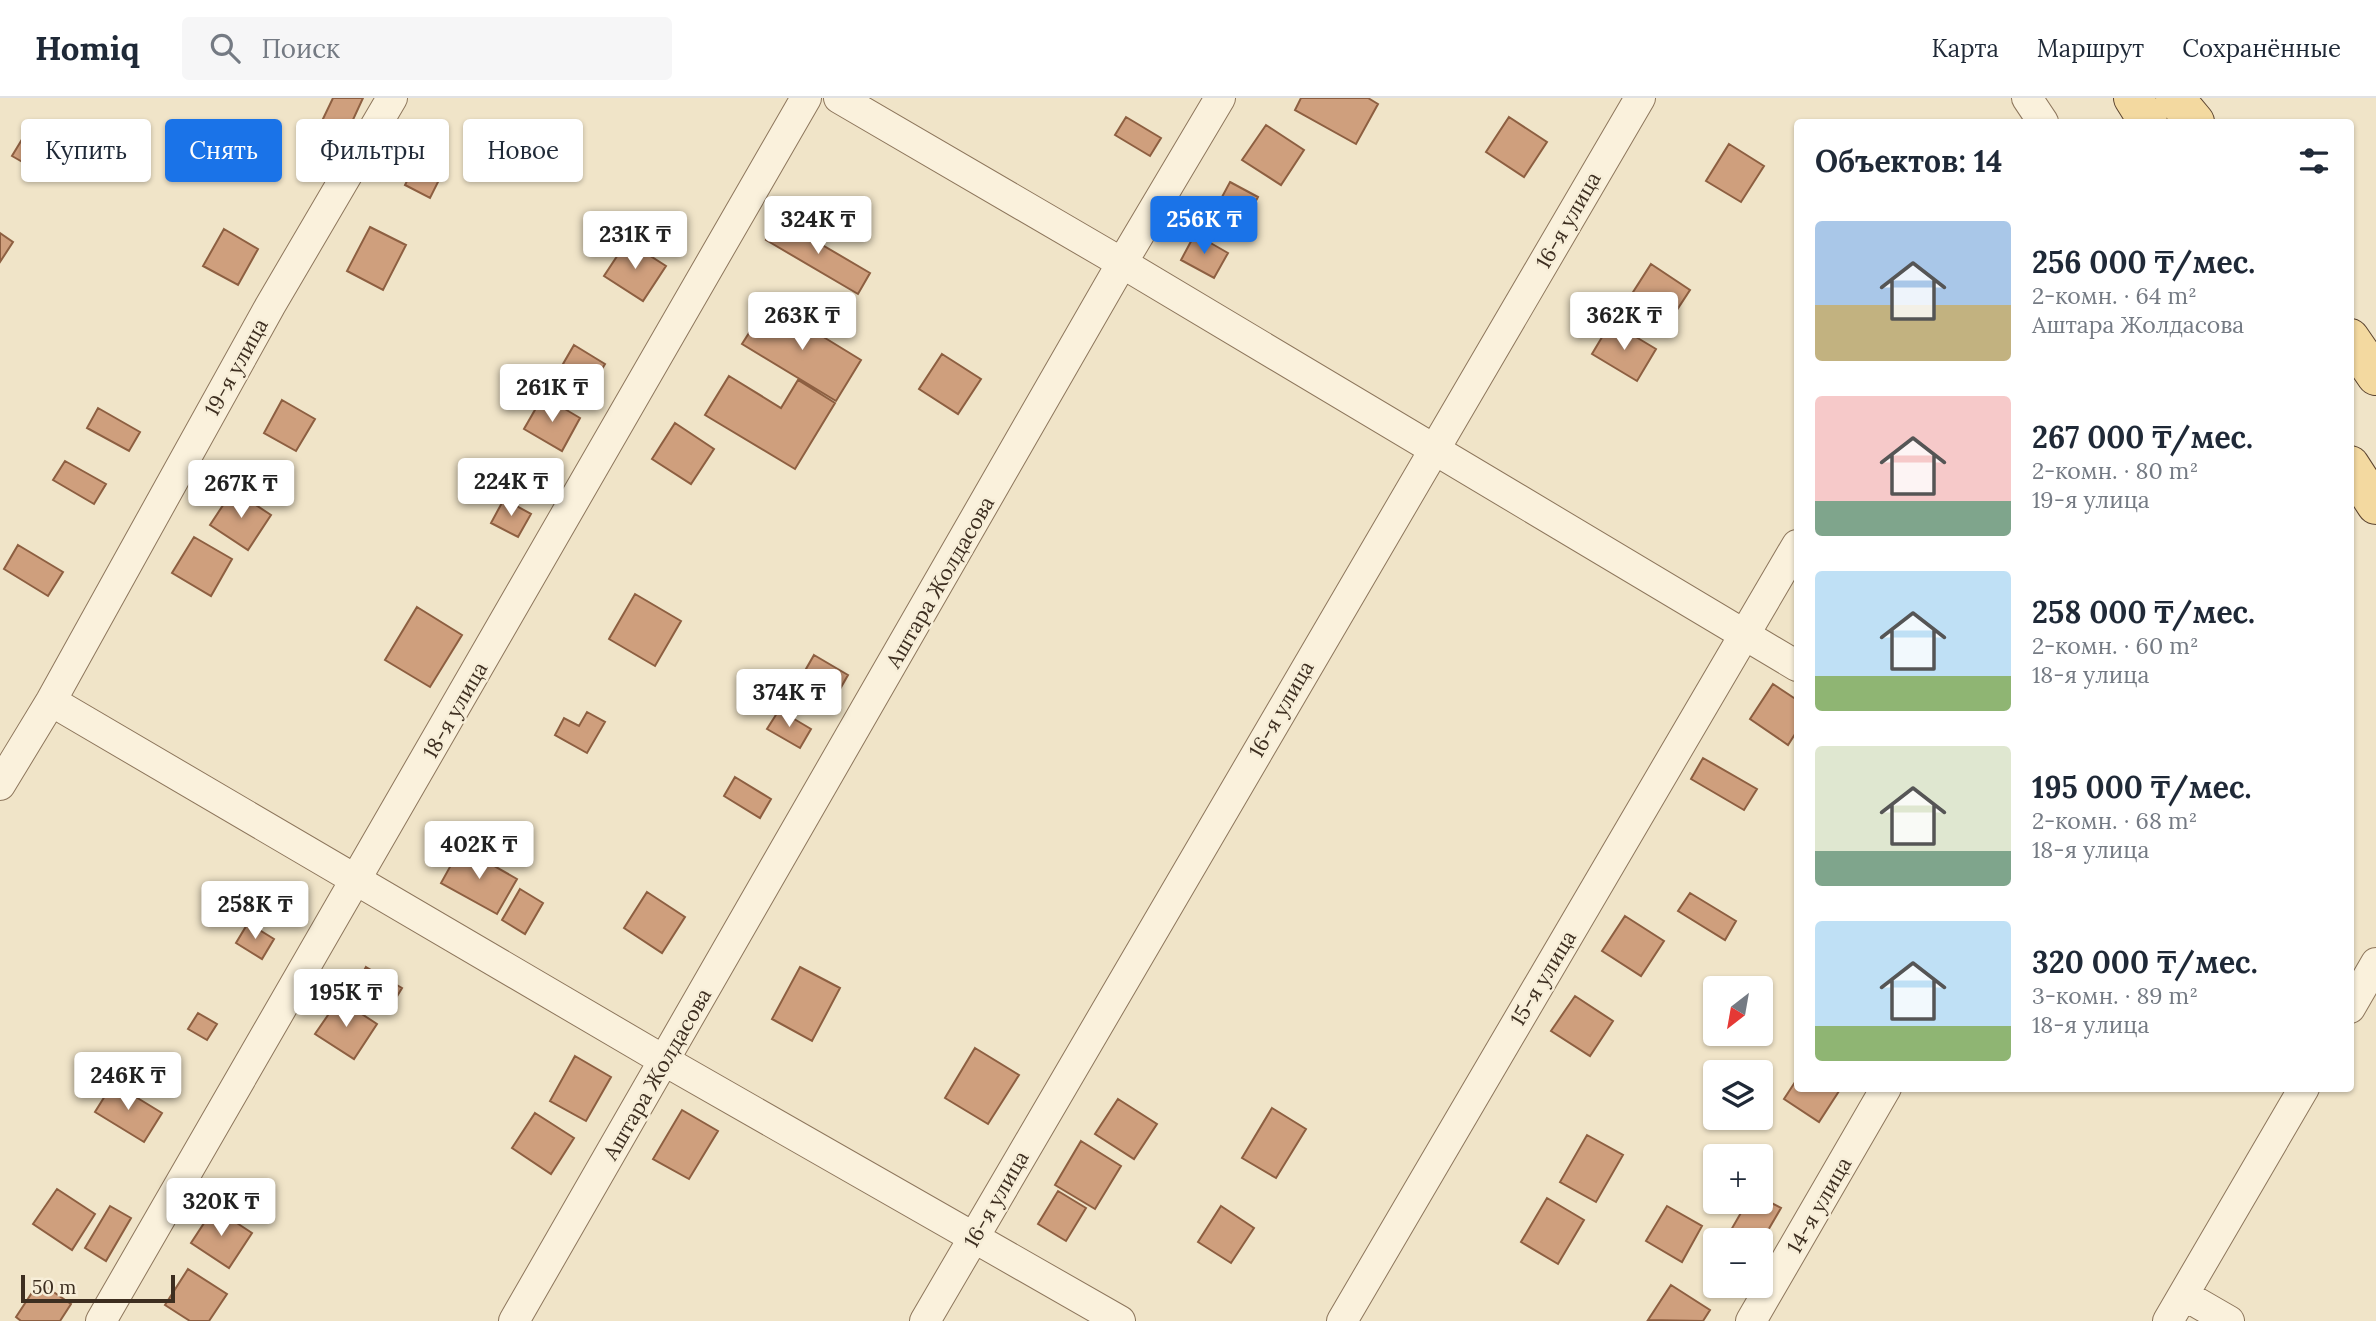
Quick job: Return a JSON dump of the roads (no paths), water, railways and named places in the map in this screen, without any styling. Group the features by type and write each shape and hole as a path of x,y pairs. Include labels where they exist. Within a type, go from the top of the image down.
{"main road":[{"path":"2133,98 2146,119"},
{"path":"2175,98 2192,119"},
{"path":"2354,344 2376,376"},
{"path":"2354,471 2376,505"}],"street":[{"name":"19-я улица","path":"0,785 51,701 270,306 392,98"},
{"name":"18-я улица","path":"102,1321 806,98"},
{"path":"839,98 1122,263 1794,664"},
{"name":"Аштара Жолдасова","path":"514,1321 1122,263 1220,98"},
{"name":"16-я улица","path":"925,1321 1640,98"},
{"name":"15-я улица","path":"1342,1321 1794,550"},
{"path":"51,701 358,878 665,1060 1120,1321"},
{"path":"2354,997 2376,963"},
{"name":"14-я улица","path":"1751,1321 1884,1092"},
{"path":"2168,1321 2302,1092"},
{"path":"2184,1295 2230,1321"}]}
